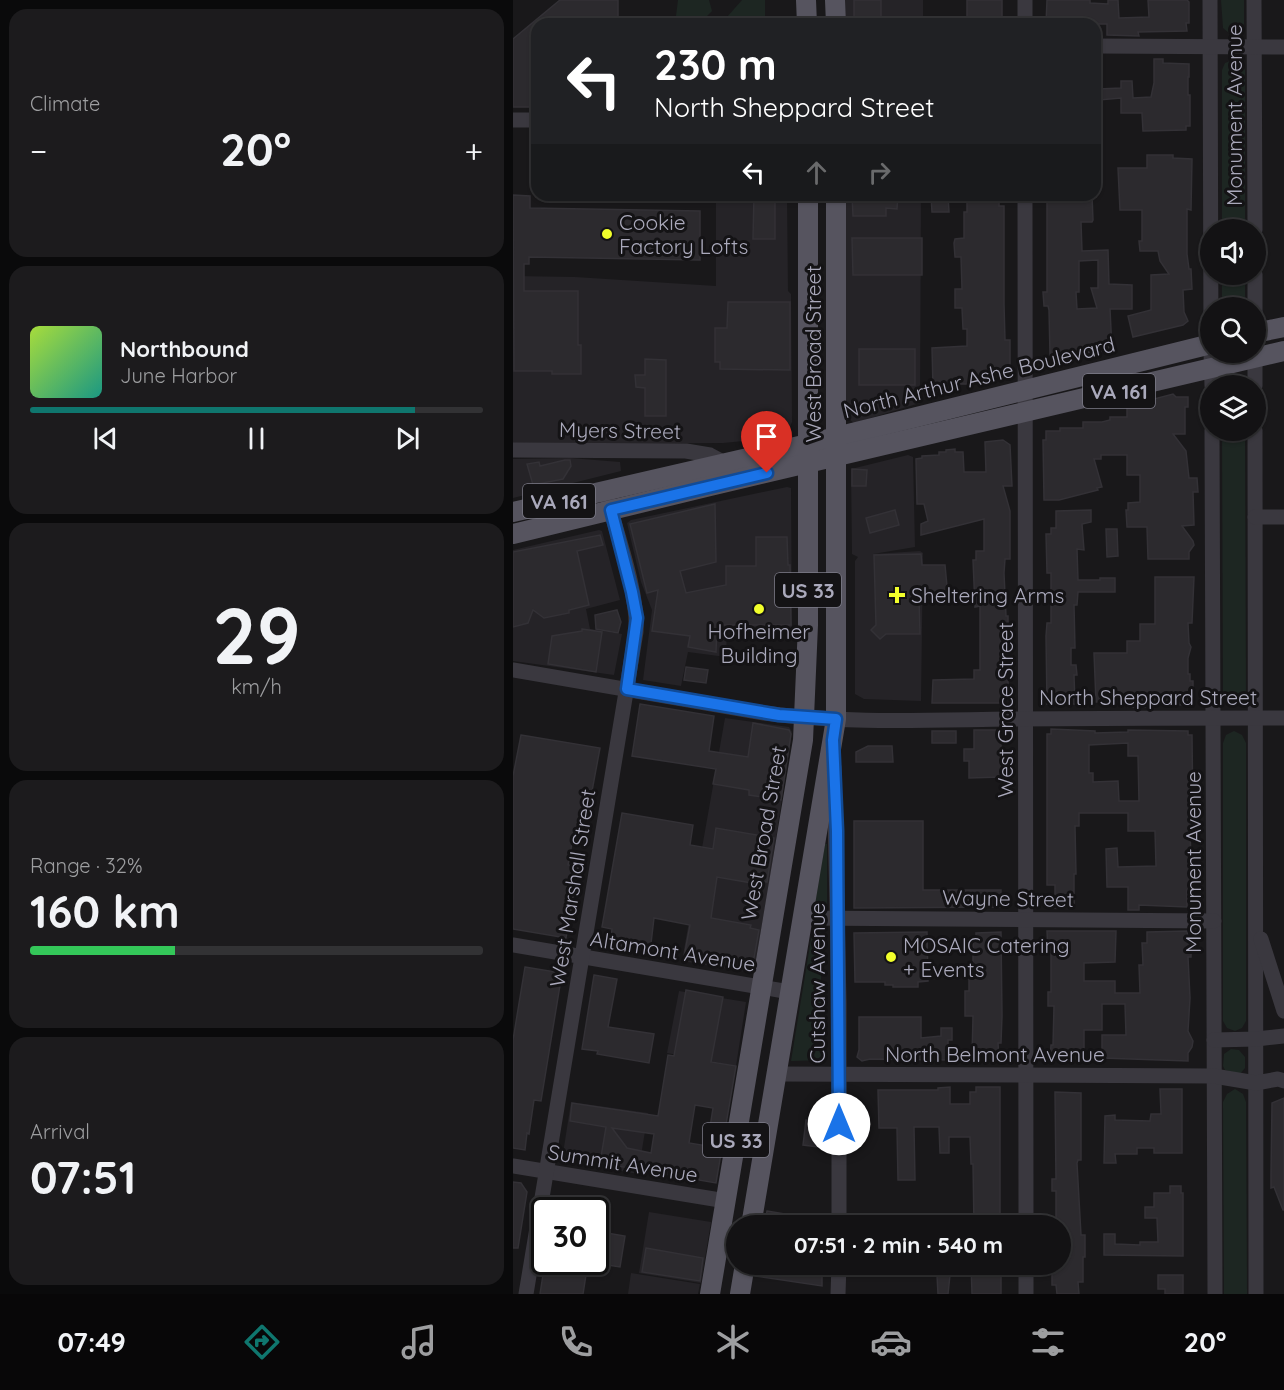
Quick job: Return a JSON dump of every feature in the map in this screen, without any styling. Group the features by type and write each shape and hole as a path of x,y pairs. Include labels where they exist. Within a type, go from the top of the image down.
{"main road":[{"path":"806,0 807,18"},
{"path":"835,0 835,18"},
{"name":"West Broad Street","path":"710,1294 805,718 809,625 808,201"},
{"name":"West Broad Street","path":"753,1215 836,719 836,201"},
{"path":"1266,331 1284,327"},
{"name":"North Arthur Ashe Boulevard","path":"837,447 1025,389 1200,347"},
{"name":"North Arthur Ashe Boulevard","path":"1266,353 1284,351"},
{"name":"North Arthur Ashe Boulevard","path":"513,534 659,498 837,447 1025,413 1230,363"},
{"name":"North Arthur Ashe Boulevard","path":"513,512 725,463 808,454"},
{"path":"740,1294 743,1275"}],"street":[{"path":"1025,0 1025,18"},
{"name":"Monument Avenue","path":"1210,0 1211,297"},
{"name":"Monument Avenue","path":"1254,0 1255,219"},
{"path":"1101,46 1284,47"},
{"path":"513,120 531,120"},
{"name":"West Grace Street","path":"1025,201 1026,1215"},
{"name":"Monument Avenue","path":"1212,441 1215,1294"},
{"path":"1255,441 1256,1294"},
{"name":"Myers Street","path":"513,450 698,452 725,463"},
{"path":"641,451 651,461 659,498"},
{"name":"West Marshall Street","path":"526,1294 637,618 606,490"},
{"path":"1255,517 1284,517"},
{"name":"North Sheppard Street","path":"513,670 805,718 1284,718"},
{"name":"Cutshaw Avenue","path":"833,740 839,1215"},
{"name":"Wayne Street","path":"802,918 1214,921"},
{"path":"1256,926 1284,1011"},
{"name":"Altamont Avenue","path":"513,945 790,992"},
{"path":"1214,1040 1284,1036"},
{"name":"North Belmont Avenue","path":"776,1074 1214,1076 1256,1083 1278,1079 1284,1081"},
{"name":"Summit Avenue","path":"513,1166 726,1201"},
{"path":"838,1294 839,1275"},
{"path":"1026,1275 1026,1294"}],"shaded area":[{"path":"678,0 709,0 712,11 706,18 676,18"},
{"path":"742,0 765,0 765,18 727,17"},
{"path":"842,0 923,0 923,18 842,18"},
{"path":"1221,0 1244,0 1244,24 1237,33 1229,33 1223,28"},
{"path":"1233,60 1241,63 1245,70 1245,219 1222,219 1222,70 1225,63"},
{"path":"716,201 787,201 788,291 791,294 792,422 789,429 754,440 723,443 513,444 513,276 575,277 716,286"},
{"path":"843,201 921,201 920,403 854,423 844,415"},
{"path":"1222,285 1245,285 1245,297 1222,297"},
{"path":"1222,441 1245,441 1246,697 1240,703 1231,704 1223,697"},
{"path":"908,455 913,457 915,547 873,554 920,551 923,553 921,701 864,699 855,694 855,561 858,557 852,554 851,469"},
{"path":"570,458 620,462 621,471 513,498 513,459"},
{"path":"791,488 792,630 727,628 726,657 688,652 681,686 643,680 652,610 641,582 627,523 631,520"},
{"path":"602,531 620,600 586,609 590,629 622,634 614,675 513,661 513,550"},
{"path":"725,718 789,727 792,732 769,885 752,973 682,961"},
{"path":"1234,731 1242,735 1246,743 1246,1021 1242,1028 1235,1031 1227,1028 1223,1021 1223,743 1226,735"},
{"path":"825,844 827,844 827,906 817,906 815,904"},
{"path":"821,932 821,1060 791,1061 812,933"},
{"path":"679,991 746,1002 736,1066 667,1053"},
{"path":"1231,1049 1239,1050 1245,1057 1245,1068 1240,1074 1225,1070 1223,1066 1224,1054"},
{"path":"1235,1089 1243,1094 1246,1102 1247,1294 1224,1294 1223,1102 1227,1094"},
{"path":"571,1102 648,1113 638,1174 562,1160"},
{"path":"649,1212 711,1222 701,1283 639,1273"},
{"path":"631,1273 700,1284 698,1294 628,1294"}],"building":[{"path":"560,0 618,0 618,18 538,18"},
{"path":"854,0 881,0 881,18 854,18"},
{"path":"967,0 1002,0 1002,18 967,18"},
{"path":"1047,0 1090,0 1090,3 1108,4 1108,0 1118,0 1119,18 1149,17 1148,0 1187,0 1189,2 1187,31 1138,32 1139,36 1107,35 1107,24 1101,24 1101,18 1046,18"},
{"path":"531,24 531,107 513,107 513,39"},
{"path":"1154,59 1163,59 1163,63 1189,64 1190,126 1186,126 1186,130 1143,131 1142,113 1121,113 1121,98 1101,100 1101,89 1121,88 1121,81 1132,81 1133,98 1151,97 1154,83"},
{"path":"1147,155 1173,155 1173,158 1192,159 1191,210 1187,209 1187,254 1189,269 1191,269 1192,289 1183,290 1184,312 1188,321 1183,325 1133,337 1128,316 1151,310 1151,275 1169,274 1160,261 1158,251 1140,251 1142,210 1120,210 1118,168 1147,168"},
{"name":"Cookie Factory Lofts","path":"513,195 530,196 530,208 700,211 700,260 529,257 529,264 524,264 524,291 578,291 578,345 581,345 581,374 514,371"},
{"path":"754,201 775,201 775,239 753,239"},
{"path":"852,201 898,201 897,209 886,208 886,216 853,216"},
{"path":"931,201 948,201 949,212 932,212"},
{"path":"967,201 999,201 999,206 1004,206 1005,340 1010,340 1010,375 979,378 979,381 972,381 972,384 949,384 949,388 945,388 945,391 936,391 936,387 933,387 932,348 967,346 967,329 963,329 962,308 955,308 955,289 962,289 961,257 955,257 954,243 955,239 964,238 964,212 967,212"},
{"path":"1047,201 1092,201 1092,222 1081,222 1082,251 1108,250 1109,284 1132,285 1132,309 1110,309 1112,350 1081,353 1081,357 1077,359 1053,360 1053,355 1050,355 1049,310 1048,306 1044,306 1043,292 1047,292","holes":["1098,260 1098,288 1091,288 1097,308 1077,309 1079,261"]},
{"path":"852,238 922,238 922,275 853,275"},
{"path":"728,302 790,302 790,370 720,369 720,362 715,362 715,328 727,328"},
{"path":"859,349 915,349 915,385 859,385"},
{"path":"645,359 666,360 666,416 645,416 645,388 636,387 635,375 645,375"},
{"path":"1173,394 1176,397 1188,397 1188,407 1185,407 1185,434 1173,434 1186,451 1189,478 1197,478 1198,492 1193,492 1194,525 1182,526 1194,545 1189,552 1189,559 1148,559 1147,527 1127,527 1128,503 1140,502 1140,475 1127,475 1127,455 1101,455 1101,459 1094,459 1102,487 1097,488 1098,490 1059,500 1044,500 1043,440 1046,440 1046,431 1060,431 1060,428 1083,428 1083,422 1102,422 1110,420 1110,417 1127,417 1127,406"},
{"path":"1003,440 1010,445 1012,486 1003,486 1010,511 1010,559 1005,559 1004,573 1006,616 1008,616 1008,696 1005,696 1005,703 932,703 933,680 974,679 974,670 980,670 980,606 975,607 973,560 976,560 976,551 984,551 984,519 921,535 921,524 928,521 924,504 917,504 916,459 922,456 939,455 939,452 955,449 955,452 963,452 964,472 986,472 985,442"},
{"path":"570,460 571,466 563,479 533,485 527,464 539,462 540,466"},
{"path":"852,469 867,470 866,486 852,486"},
{"path":"715,504 716,562 680,571 686,593 726,585 726,566 756,566 756,537 787,537 791,625 717,625 716,652 688,647 690,636 652,631 658,590 647,593 630,524"},
{"path":"895,510 899,525 870,533 866,518"},
{"path":"1091,510 1091,522 1082,524 1084,550 1077,549 1078,580 1115,578 1115,592 1078,592 1077,605 1074,605 1075,648 1071,648 1071,665 1076,665 1077,675 1074,675 1075,704 1047,704 1046,636 1047,623 1051,623 1051,573 1047,573 1046,534 1051,534 1051,528 1056,528 1056,511"},
{"path":"1106,529 1117,529 1118,556 1107,557"},
{"path":"600,535 603,545 577,551 589,605 569,610 569,613 544,618 533,610 528,623 513,627 513,552"},
{"name":"Sheltering Arms","path":"921,554 922,565 945,565 948,597 919,599 920,634 886,634 880,639 871,630 876,625 874,555"},
{"path":"1155,577 1194,577 1192,623 1188,623 1191,647 1188,674 1190,674 1190,681 1193,681 1193,697 1190,697 1190,705 1145,704 1145,707 1128,707 1128,702 1096,702 1094,653 1127,653 1127,641 1140,641 1140,624 1155,624"},
{"path":"617,610 621,622 618,633 596,629 595,615"},
{"path":"582,629 602,632 596,672 548,664 552,636 582,631"},
{"path":"686,667 708,670 706,683 684,680"},
{"path":"640,704 714,716 709,751 748,757 753,723 789,730 791,734 781,800 749,795 749,790 713,784 716,769 632,756"},
{"path":"1051,729 1095,731 1095,733 1128,732 1128,730 1188,731 1188,735 1192,735 1193,820 1190,831 1192,890 1187,890 1187,907 1139,905 1139,910 1128,910 1128,887 1107,887 1106,849 1117,848 1118,867 1156,866 1155,831 1128,831 1128,813 1079,813 1079,826 1075,826 1074,907 1055,908 1055,885 1047,885 1047,734 1051,734","holes":["1128,743 1128,756 1138,756 1139,801 1119,801 1118,781 1093,782 1093,773 1089,773 1089,745"]},
{"path":"974,730 1001,730 1001,765 1003,767 1001,777 969,778 969,761 964,761 964,749 974,749"},
{"path":"932,731 956,731 956,743 932,743"},
{"path":"521,735 600,748 582,845 572,843 568,865 578,867 566,938 513,929 513,776"},
{"path":"868,746 892,746 893,762 856,762 856,752"},
{"path":"622,813 693,825 690,845 713,849 716,828 774,838 767,882 758,880 758,884 717,877 711,918 751,925 750,928 759,930 752,969 684,957 690,925 654,918 650,952 610,946 612,929 602,927"},
{"path":"854,821 923,821 923,890 1001,890 1001,894 1005,894 1006,903 1003,903 1003,907 854,908"},
{"path":"1047,931 1116,931 1115,962 1084,963 1084,981 1115,981 1115,993 1140,993 1139,965 1143,965 1142,943 1147,943 1147,932 1187,931 1188,938 1191,938 1191,957 1188,957 1190,998 1188,1031 1193,1041 1188,1053 1188,1061 1102,1058 1102,1035 1126,1035 1125,1004 1102,1004 1102,1030 1084,1030 1084,1054 1076,1053 1076,1059 1050,1059 1051,1045 1053,1045 1054,1006 1048,1006 1048,992 1051,992 1051,951 1048,951"},
{"name":"MOSAIC Catering + Events","path":"927,932 928,981 918,982 918,987 893,987 893,985 885,985 885,982 855,982 854,933"},
{"path":"1001,932 1002,1016 1001,1043 998,1043 999,1058 977,1059 977,1057 972,1057 973,1016 965,1016 965,991 969,991 969,964 973,964 973,942 976,942 976,933"},
{"path":"525,967 562,973 541,1101 534,1100 525,1150 513,1148 513,1040"},
{"path":"594,975 617,979 608,1027 654,1034 649,1063 597,1054 598,1051 582,1049"},
{"path":"686,990 723,997 711,1062 736,1066 716,1183 600,1163 606,1127 570,1121 572,1103 658,1116 668,1055 674,1056","holes":["695,1105 713,1108 707,1146 689,1143","612,1128 654,1134 651,1153 627,1148"]},
{"path":"859,1017 921,1017 921,1038 941,1036 941,1028 952,1028 952,1040 948,1040 948,1060 870,1059 862,1061 857,1057"},
{"path":"950,1087 950,1104 970,1104 970,1092 976,1092 976,1087 1000,1087 1000,1215 974,1215 970,1137 949,1137 949,1153 940,1153 939,1127 914,1127 915,1180 898,1180 897,1128 879,1128 878,1090 938,1090 938,1088"},
{"path":"1160,1089 1182,1089 1182,1153 1154,1153 1154,1148 1137,1148 1137,1154 1115,1154 1116,1163 1104,1163 1105,1116 1115,1115 1115,1120 1150,1121 1151,1114 1161,1114"},
{"path":"1055,1092 1081,1093 1081,1160 1077,1163 1081,1235 1085,1235 1085,1257 1083,1257 1083,1282 1078,1282 1079,1294 1057,1294 1056,1285 1052,1285 1052,1275 1071,1275 1071,1215 1056,1215 1056,1191 1052,1191 1052,1179 1056,1179"},
{"path":"1284,1098 1283,1210 1274,1187 1271,1188 1271,1175 1272,1103"},
{"path":"806,1120 821,1122 818,1147 803,1145"},
{"path":"513,1182 521,1183 527,1192 518,1248 513,1248"},
{"path":"1170,1186 1181,1186 1181,1193 1183,1193 1183,1256 1104,1255 1104,1234 1115,1234 1115,1244 1140,1245 1140,1242 1158,1242 1157,1218 1145,1218 1145,1207 1154,1207 1154,1193 1170,1193"},
{"path":"767,1211 791,1215 766,1215"},
{"path":"609,1233 625,1236 620,1267 609,1265"},
{"path":"646,1248 703,1258 700,1281 642,1272"},
{"path":"543,1275 586,1275 583,1294 540,1294"},
{"path":"822,1275 822,1286 756,1276"},
{"path":"937,1275 950,1275 948,1294 938,1294"},
{"path":"971,1275 1001,1275 1001,1294 972,1294"},
{"path":"1158,1275 1183,1275 1183,1294 1165,1294 1165,1289 1158,1289"}],"place":[{"name":"Cookie Factory Lofts","path":"607,234"},
{"name":"Sheltering Arms","path":"897,595"},
{"name":"Hofheimer Building","path":"759,609"},
{"name":"MOSAIC Catering + Events","path":"891,957"}],"route":[{"path":"767,473 611,510 637,618 627,689 779,715 836,719 833,740 837,831 839,1124"}]}
